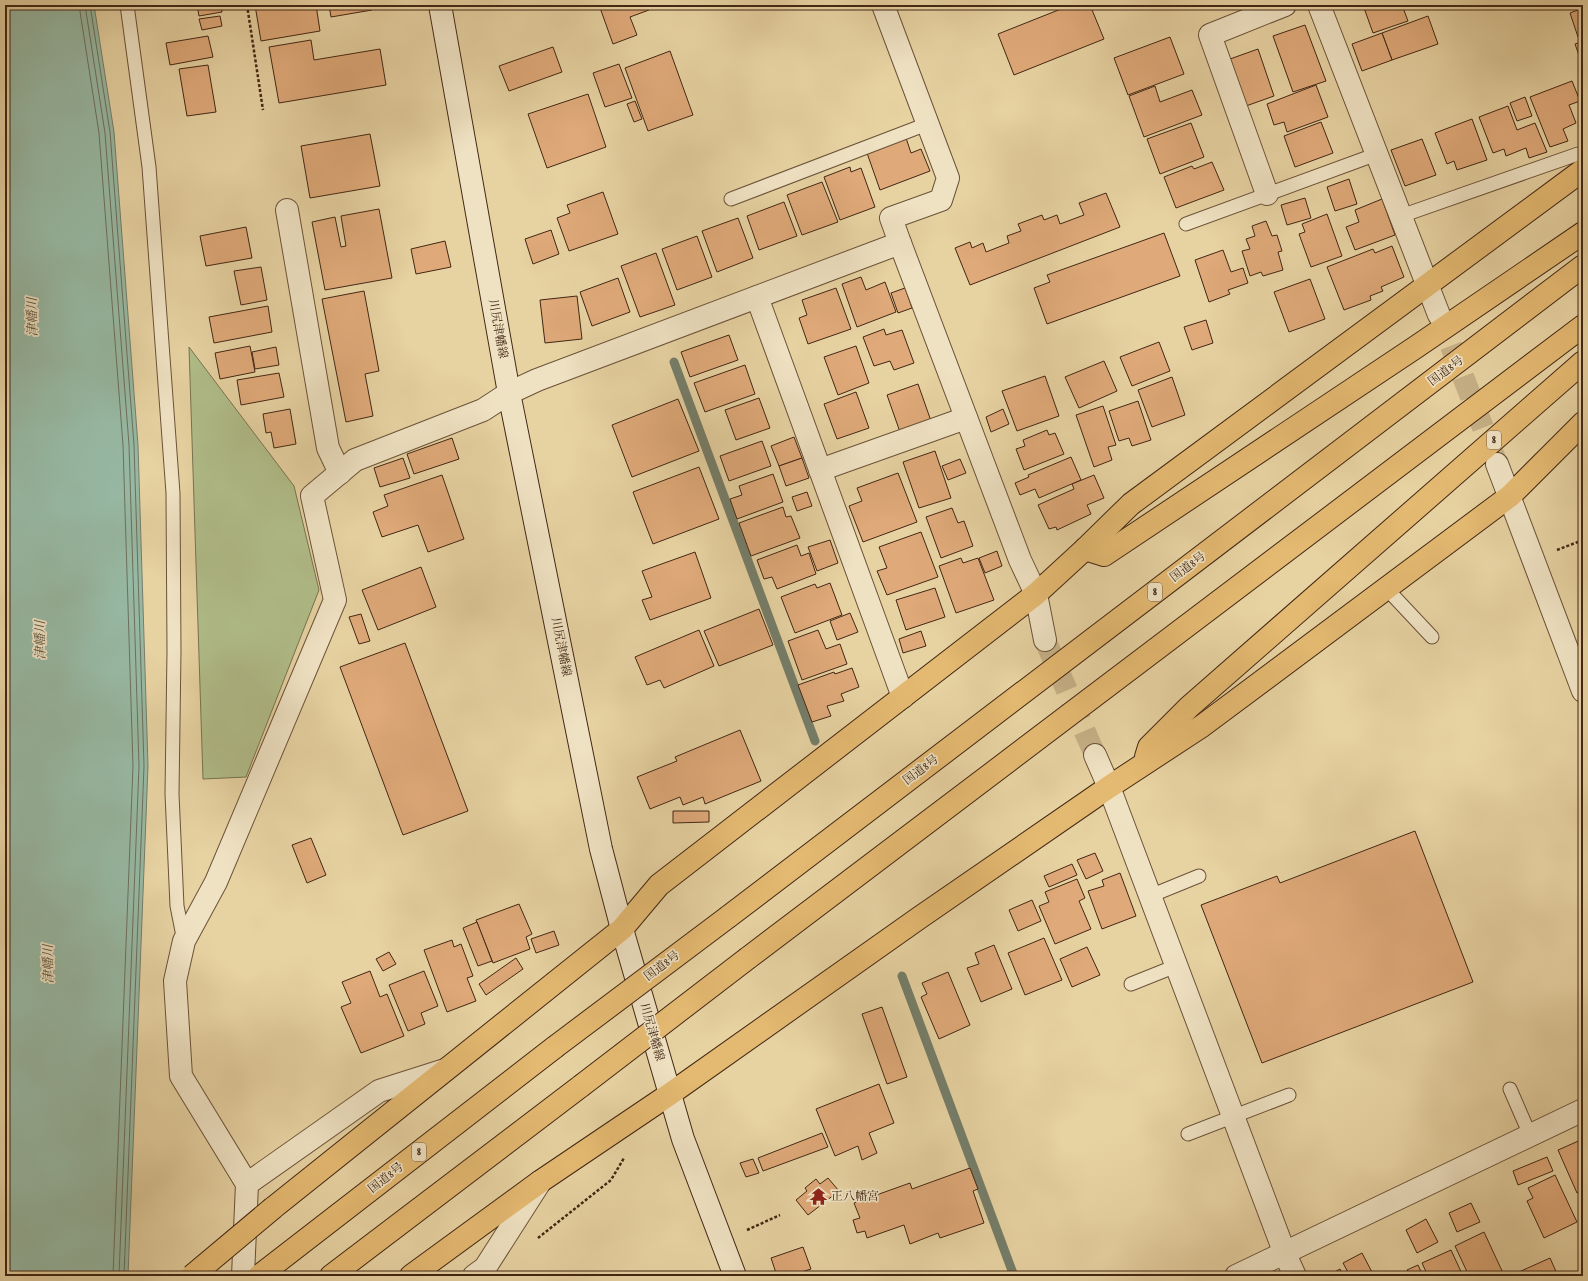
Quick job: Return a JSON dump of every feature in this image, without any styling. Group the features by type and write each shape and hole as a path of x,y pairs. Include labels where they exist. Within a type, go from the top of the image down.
{"highway":[{"path":"192,1276 273,1208 622,929 659,885 1036,594 1131,504 1427,284 1580,162"},
{"path":"1085,549 1104,555 1416,348 1583,233"},
{"name":"国道8号","path":"259,1276 555,1048 1583,266"},
{"path":"332,1276 748,958 1583,326"},
{"name":"8","path":"1144,764 1149,747 1189,706 1583,362"},
{"path":"411,1276 541,1181 670,1094 1109,787 1202,726 1510,496 1583,423"}],"street":[{"name":"川尻津幡線","path":"440,5 509,393 601,849 622,929 683,1139 723,1241 735,1276"},
{"path":"883,5 948,178 941,200 891,218 1020,560 1036,594 1045,640"},
{"path":"1267,194 1210,35 1285,5"},
{"path":"1319,5 1439,315"},
{"path":"287,210 328,448 340,473"},
{"path":"243,1276 247,1184 181,1076 175,981 184,941 216,882 335,600 312,496 355,460 483,410 509,393 537,380 900,243"},
{"path":"757,297 903,697"},
{"path":"820,470 966,418"},
{"path":"1497,464 1583,691"},
{"path":"1095,755 1109,787 1285,1254 1295,1276"},
{"path":"247,1184 379,1091 447,1069"},
{"path":"1236,1276 1285,1254 1583,1110"},
{"path":"474,1276 485,1268 541,1181"}],"lane":[{"path":"127,5 149,167 173,493 174,651 172,794 177,906 184,941"},
{"path":"731,199 927,124"},
{"path":"1186,224 1377,154"},
{"path":"1401,216 1580,162"},
{"path":"1386,588 1432,637"},
{"path":"1150,896 1199,876"},
{"path":"1131,984 1176,966"},
{"path":"1510,1090 1530,1135"},
{"path":"1188,1134 1289,1095"}],"path":[{"path":"247,5 264,110"},
{"path":"532,1242 611,1180 634,1142 627,1123"},
{"path":"723,1241 780,1215"}],"green space":[{"path":"189,347 294,486 319,590 246,777 203,779"}],"water":[{"name":"津幡川","path":"5,5 94,5 114,132 138,445 148,766 128,1276 5,1276"}],"building":[{"path":"197,5 221,5 222,12 199,16"},
{"path":"255,5 316,5 320,31 261,41"},
{"path":"329,5 371,5 372,10 331,17"},
{"path":"599,5 647,5 649,10 630,17 637,35 613,44"},
{"path":"1071,5 1090,5 1104,39 1014,75 998,34"},
{"path":"1363,5 1402,5 1408,21 1373,33"},
{"path":"1583,8 1583,35 1578,37 1570,13"},
{"path":"220,16 222,26 202,30 199,19"},
{"path":"1428,16 1438,44 1392,60 1382,33"},
{"path":"1305,25 1326,81 1293,92 1273,36"},
{"path":"1382,33 1392,60 1362,71 1352,44"},
{"path":"208,36 213,57 170,65 166,43"},
{"path":"1170,37 1184,74 1128,95 1114,58"},
{"path":"311,40 314,60 380,49 386,85 279,103 269,47"},
{"path":"1583,41 1583,61 1581,61 1575,44"},
{"path":"553,47 562,72 509,91 499,66"},
{"path":"1258,49 1274,96 1246,106 1230,59"},
{"path":"670,51 693,115 648,131 625,68"},
{"path":"619,64 632,98 605,107 593,73"},
{"path":"208,65 216,112 187,116 179,69"},
{"path":"1572,81 1580,101 1569,105 1576,123 1563,129 1568,141 1550,147 1530,97"},
{"path":"1316,85 1328,117 1287,132 1284,122 1274,125 1267,104"},
{"path":"1155,86 1160,102 1192,90 1202,115 1144,137 1129,96"},
{"path":"588,94 606,147 547,168 528,114"},
{"path":"1525,97 1532,116 1517,121 1510,103"},
{"path":"635,101 642,119 634,122 627,104"},
{"path":"1508,106 1517,130 1535,123 1547,152 1529,158 1526,148 1506,156 1504,149 1493,153 1479,117"},
{"path":"1472,119 1487,160 1457,170 1454,161 1447,164 1435,133"},
{"path":"1321,122 1333,153 1295,167 1284,136"},
{"path":"1191,123 1204,157 1160,174 1147,139"},
{"path":"370,134 380,186 310,198 301,146"},
{"path":"906,138 911,153 921,149 930,171 880,190 867,153"},
{"path":"1422,139 1436,175 1405,186 1391,150"},
{"path":"1212,162 1224,190 1176,208 1164,177 1192,166 1194,169"},
{"path":"850,167 851,172 861,168 875,207 840,220 824,177"},
{"path":"1349,179 1357,204 1335,211 1327,187"},
{"path":"822,182 838,222 802,235 787,195"},
{"path":"603,192 618,234 569,251 557,218 570,213 567,205"},
{"path":"1106,193 1120,227 970,285 955,248 970,242 972,248 983,243 986,252 1009,243 1007,236 1021,231 1018,224 1042,215 1044,220 1057,215 1060,224 1084,215 1079,203"},
{"path":"1305,198 1311,218 1287,225 1281,205"},
{"path":"1382,199 1395,235 1355,250 1346,227 1359,222 1355,210"},
{"path":"784,202 797,236 759,250 747,216"},
{"path":"379,209 392,278 325,290 312,222 335,217 341,247 346,246 341,216"},
{"path":"1327,214 1342,256 1311,267 1299,234 1305,232 1302,224"},
{"path":"738,218 753,258 717,272 702,231"},
{"path":"1266,221 1272,236 1277,235 1282,251 1278,252 1283,270 1263,276 1261,272 1250,276 1242,251 1250,249 1246,239 1255,236 1252,226"},
{"path":"246,227 252,258 206,266 200,236"},
{"path":"551,230 559,254 533,264 525,239"},
{"path":"1164,233 1180,276 1047,324 1034,288 1050,282 1047,275"},
{"path":"697,236 712,277 677,290 662,249"},
{"path":"445,241 451,267 416,274 411,249"},
{"path":"1392,246 1404,277 1381,287 1383,291 1370,296 1371,300 1344,310 1327,267 1373,249 1375,253"},
{"path":"1223,250 1231,272 1243,268 1248,283 1228,290 1230,294 1209,302 1195,260"},
{"path":"656,253 675,305 640,317 621,266"},
{"path":"261,267 267,300 241,305 234,271"},
{"path":"861,277 866,290 885,282 896,312 857,327 842,284"},
{"path":"618,278 630,312 592,326 580,292"},
{"path":"1310,279 1325,319 1289,332 1274,292"},
{"path":"836,288 851,329 808,344 799,318 807,315 802,300"},
{"path":"905,288 912,308 898,313 891,293"},
{"path":"364,291 379,371 365,374 373,416 346,422 322,299"},
{"path":"577,296 582,339 545,343 540,300"},
{"path":"268,306 272,332 214,343 209,317"},
{"path":"1206,320 1213,343 1192,350 1184,327"},
{"path":"884,329 886,335 902,330 914,363 894,370 890,361 874,366 863,337"},
{"path":"729,335 738,360 690,377 681,352"},
{"path":"1159,342 1170,371 1132,386 1120,357"},
{"path":"250,346 255,372 220,379 215,353"},
{"path":"856,346 869,383 838,395 824,357"},
{"path":"276,347 279,365 255,369 252,352"},
{"path":"1104,361 1117,391 1079,408 1065,377"},
{"path":"745,365 755,394 705,412 694,383"},
{"path":"279,373 284,397 241,405 237,380"},
{"path":"1045,376 1059,416 1017,431 1002,391"},
{"path":"1172,377 1185,415 1152,427 1138,390"},
{"path":"918,384 931,421 900,432 887,395"},
{"path":"856,392 869,428 837,439 824,404"},
{"path":"759,398 770,428 736,440 725,410"},
{"path":"678,399 699,451 632,477 612,425"},
{"path":"1138,401 1151,440 1132,446 1129,438 1119,441 1109,411"},
{"path":"1103,406 1116,445 1108,447 1112,460 1094,467 1076,415"},
{"path":"290,409 296,444 274,448 271,432 266,433 263,414"},
{"path":"1003,409 1009,424 991,432 986,417"},
{"path":"1047,430 1049,435 1055,433 1064,454 1024,470 1016,449 1025,446 1023,440"},
{"path":"794,437 802,458 779,466 771,446"},
{"path":"452,438 459,459 414,474 407,454"},
{"path":"762,441 771,466 729,481 720,456"},
{"path":"935,451 951,498 919,508 903,462"},
{"path":"1071,457 1081,480 1039,498 1035,489 1020,495 1015,483 1029,477 1028,475"},
{"path":"403,458 410,478 380,487 374,468"},
{"path":"802,458 809,478 786,486 779,466"},
{"path":"960,459 966,473 948,480 942,466"},
{"path":"699,467 719,519 653,544 633,492"},
{"path":"898,473 917,522 863,542 849,506 862,501 857,488"},
{"path":"773,474 783,502 737,519 730,499 742,495 739,486"},
{"path":"442,475 464,539 428,552 418,525 382,537 373,512 388,506 384,495"},
{"path":"1094,475 1104,498 1087,505 1091,514 1057,530 1056,527 1049,529 1038,505 1074,489 1072,484"},
{"path":"807,492 812,506 797,511 792,497"},
{"path":"783,507 786,517 791,516 800,538 751,556 739,523"},
{"path":"952,508 958,523 964,521 973,546 941,558 926,517"},
{"path":"921,532 938,577 887,595 877,571 887,568 879,547"},
{"path":"830,540 838,563 817,571 808,547"},
{"path":"797,545 801,556 809,553 816,574 777,589 772,577 764,579 757,560"},
{"path":"997,551 1002,566 985,573 979,558"},
{"path":"695,552 711,598 650,620 642,600 652,597 642,571"},
{"path":"961,558 963,563 978,558 994,600 956,613 939,566"},
{"path":"421,567 436,607 378,630 362,590"},
{"path":"830,583 842,615 795,633 781,597 815,584 817,588"},
{"path":"935,588 945,617 906,630 896,600"},
{"path":"759,609 773,645 719,666 704,631"},
{"path":"850,613 858,632 837,640 830,621"},
{"path":"361,614 370,641 359,644 349,617"},
{"path":"699,630 714,666 664,688 660,680 647,685 635,657"},
{"path":"818,630 826,649 840,644 847,664 802,680 788,641"},
{"path":"921,631 926,646 903,653 899,639"},
{"path":"405,643 468,811 403,835 340,667"},
{"path":"852,668 859,687 841,694 844,701 827,706 831,716 812,722 798,685 834,672 835,674"},
{"path":"740,730 761,781 705,804 703,797 683,805 680,797 650,809 637,777 677,761 675,757"},
{"path":"673,811 709,811 709,822 673,823"},
{"path":"1415,831 1473,982 1262,1063 1201,905 1277,876 1280,883"},
{"path":"311,838 326,875 307,883 292,845"},
{"path":"1095,853 1103,871 1086,879 1077,860"},
{"path":"1072,864 1077,875 1049,887 1044,876"},
{"path":"1120,873 1136,916 1102,929 1088,891 1104,886 1102,880"},
{"path":"1077,879 1085,898 1079,901 1091,929 1055,944 1039,906 1049,902 1045,892"},
{"path":"1032,900 1041,921 1018,931 1009,910"},
{"path":"519,904 532,934 526,937 530,949 493,963 476,920"},
{"path":"477,922 492,961 478,966 463,928"},
{"path":"554,931 559,945 536,953 531,939"},
{"path":"1044,938 1062,980 1025,995 1008,953"},
{"path":"452,940 454,947 461,944 473,976 467,978 476,1001 447,1012 424,950"},
{"path":"994,945 1012,989 981,1002 967,968 979,964 975,953"},
{"path":"1087,947 1100,975 1072,987 1060,959"},
{"path":"389,952 396,964 383,971 376,959"},
{"path":"516,958 523,969 486,995 479,984"},
{"path":"370,971 380,997 387,994 404,1036 361,1053 341,1007 351,1003 342,982"},
{"path":"424,971 438,1006 421,1013 425,1024 408,1031 389,985"},
{"path":"948,972 970,1025 939,1039 921,997 927,994 922,983"},
{"path":"882,1007 907,1077 887,1084 862,1014"},
{"path":"879,1084 894,1123 869,1133 877,1153 862,1160 858,1146 835,1156 816,1109"},
{"path":"822,1133 828,1147 763,1171 758,1158"},
{"path":"1583,1139 1583,1191 1577,1193 1558,1150"},
{"path":"1547,1157 1553,1171 1518,1185 1513,1171"},
{"path":"753,1159 759,1173 746,1177 740,1163"},
{"path":"970,1168 978,1189 973,1191 984,1223 940,1238 938,1233 910,1244 904,1225 867,1238 865,1231 857,1233 853,1220 860,1218 854,1203 910,1183 912,1189"},
{"path":"1555,1175 1577,1222 1544,1238 1527,1201 1533,1198 1528,1188"},
{"name":"正八幡宮","path":"828,1178 839,1191 808,1215 796,1200 807,1191 805,1188 816,1179 820,1184"},
{"path":"1471,1203 1480,1222 1457,1232 1449,1213"},
{"path":"1426,1219 1438,1242 1417,1253 1406,1230"},
{"path":"1484,1232 1503,1273 1495,1276 1469,1276 1455,1246"},
{"path":"803,1247 811,1269 789,1276 777,1276 771,1258"},
{"path":"1451,1250 1463,1276 1428,1276 1422,1263"},
{"path":"1362,1253 1373,1274 1370,1276 1350,1276 1343,1263"},
{"path":"1550,1258 1558,1276 1510,1276"},
{"path":"1418,1265 1423,1276 1404,1276 1409,1274 1407,1270"},
{"path":"1340,1269 1344,1276 1327,1276"}],"waterway":[{"path":"674,362 815,741"},
{"path":"902,976 1014,1276"}],"tunnel":[{"path":"1439,315 1496,461"},
{"path":"1045,640 1095,755"}],"place":[{"name":"正八幡宮","path":"818,1196"}]}
